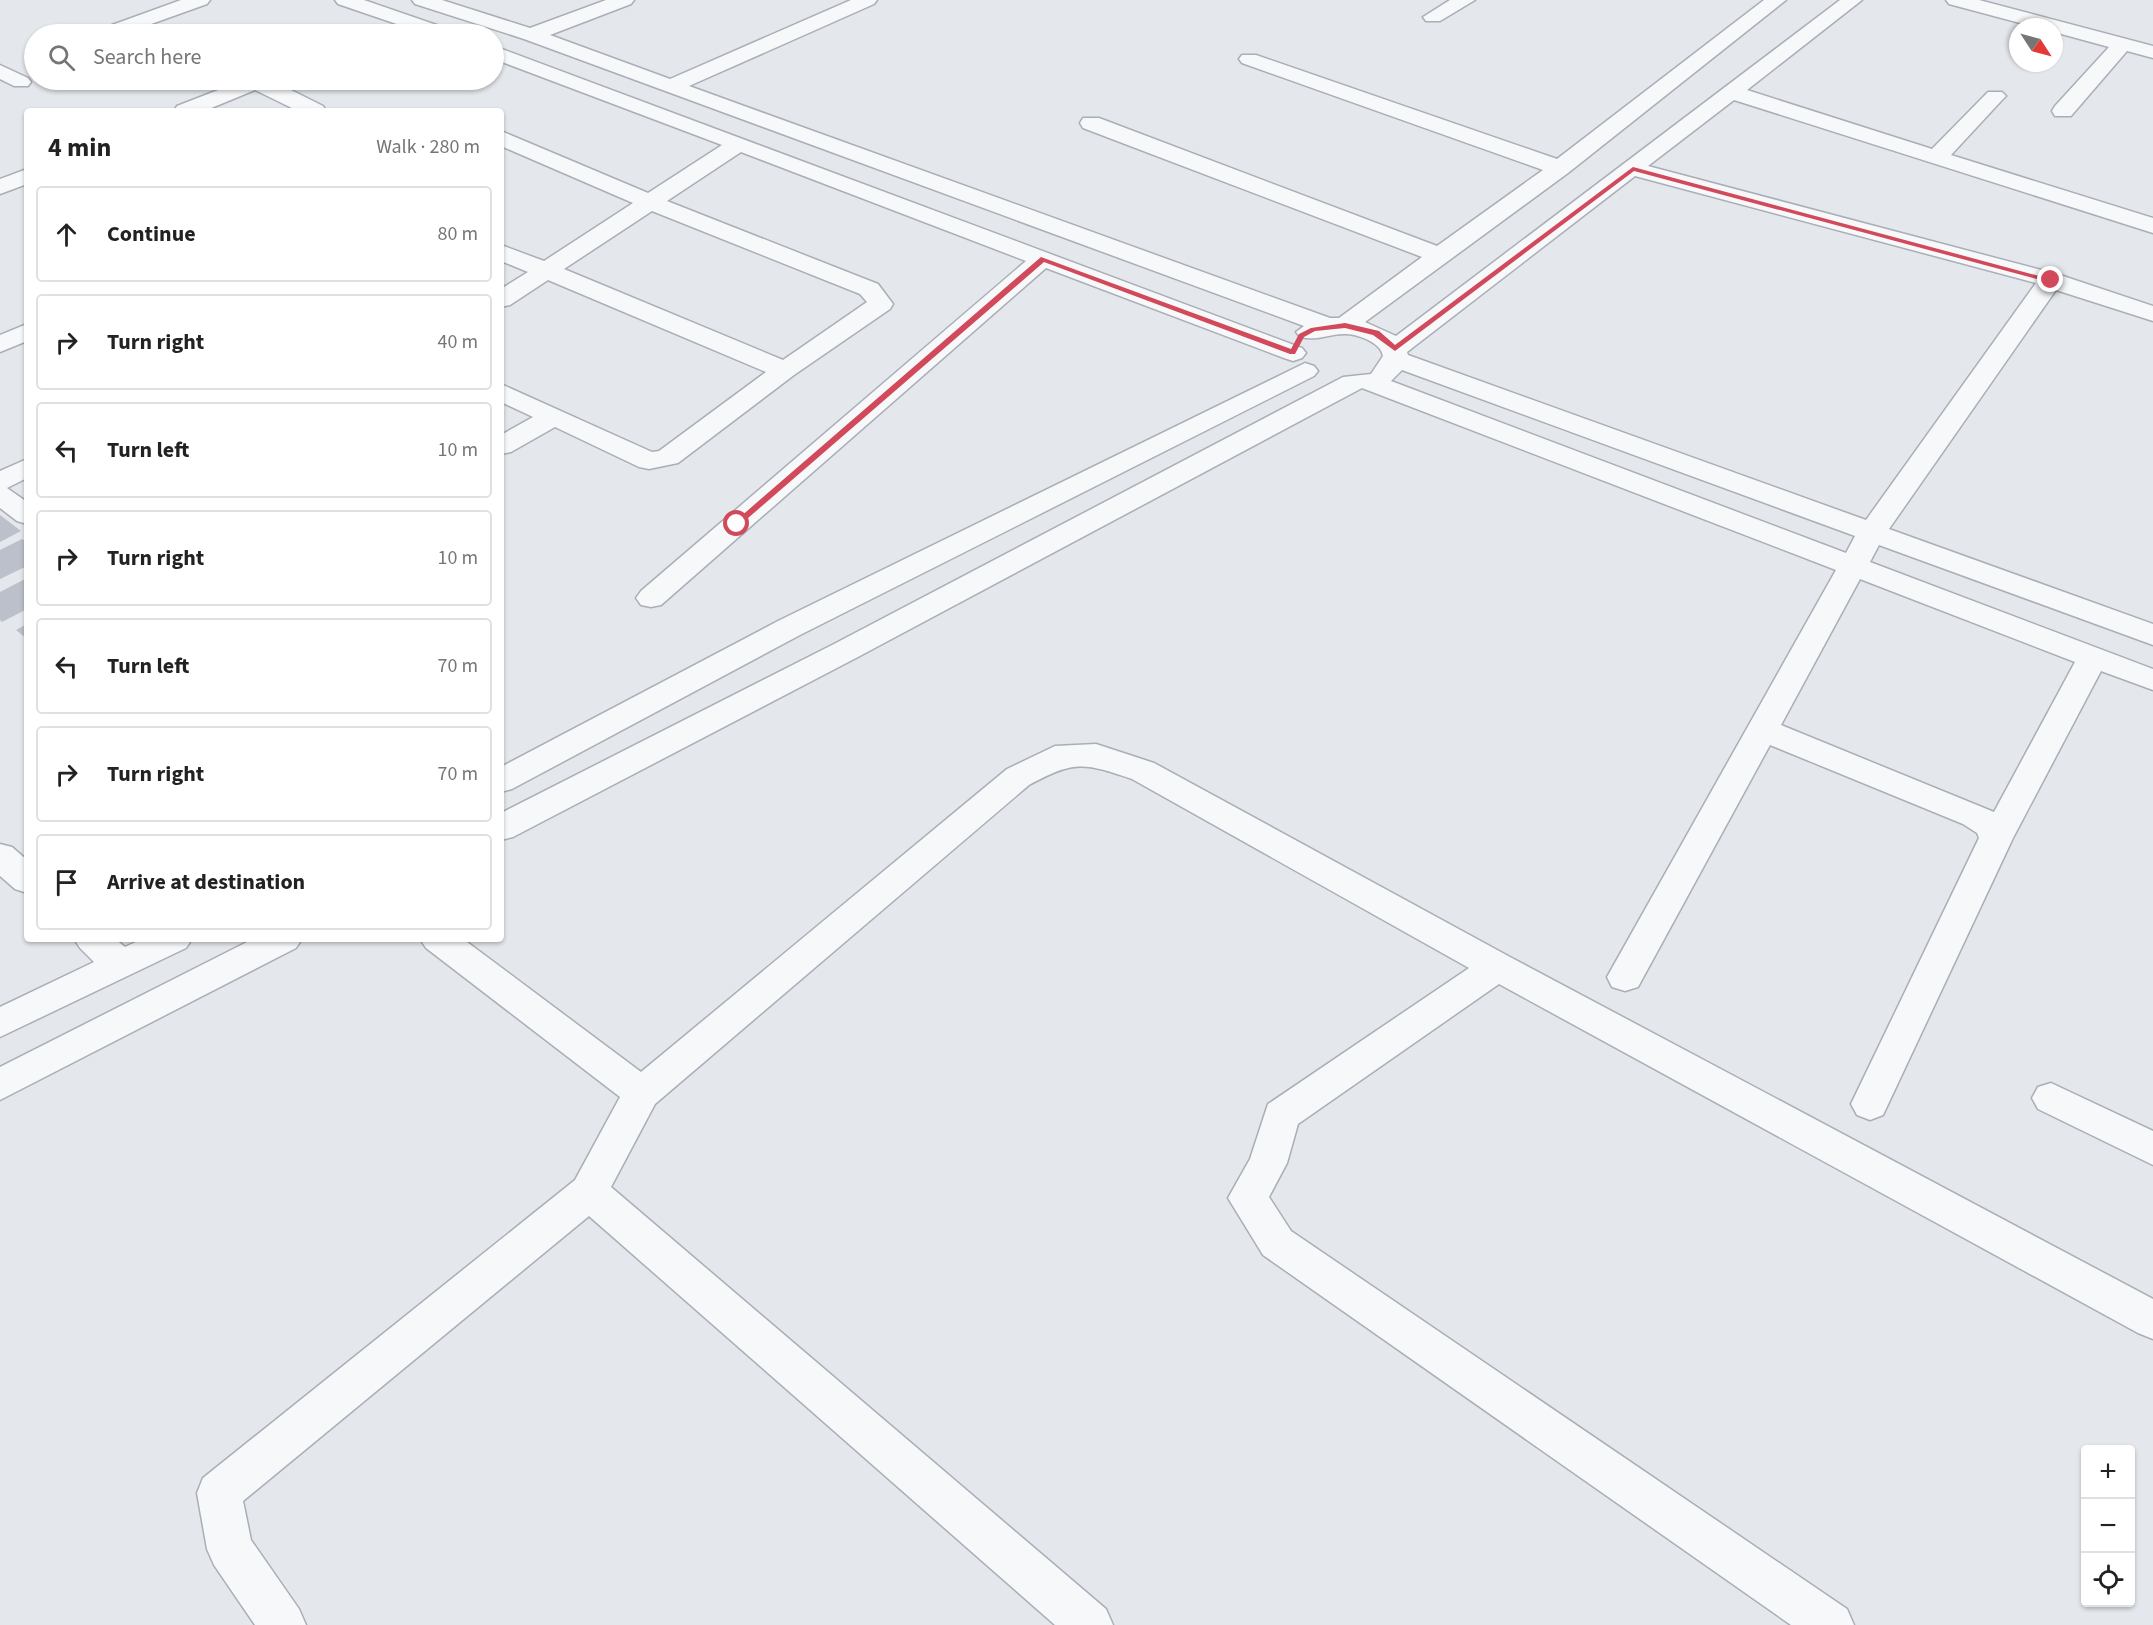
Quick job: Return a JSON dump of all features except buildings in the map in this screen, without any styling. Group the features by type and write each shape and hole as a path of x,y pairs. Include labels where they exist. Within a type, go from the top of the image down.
{"street":[{"path":"133,24 200,0"},
{"path":"345,0 413,24"},
{"path":"422,0 497,24"},
{"path":"531,35 624,0"},
{"path":"671,86 867,0"},
{"path":"1433,17 1466,0"},
{"path":"1299,362 1301,335 1337,326 1441,256 1560,168 1776,0"},
{"path":"504,826 1360,382 1383,375 1392,368 1395,354 1852,0"},
{"path":"1956,0 2153,52"},
{"path":"397,24 404,21"},
{"path":"504,26 1337,326 1376,333 1395,354 2153,635"},
{"path":"1742,26 1798,42"},
{"path":"2063,111 2122,44"},
{"path":"504,56 1043,259 1299,362 1335,382 1360,382 2153,680"},
{"path":"1249,59 1560,168"},
{"path":"0,71 21,82"},
{"path":"192,108 237,90"},
{"path":"276,90 309,108"},
{"path":"1733,93 2153,226"},
{"path":"1936,157 1995,96"},
{"path":"1091,123 1441,256"},
{"path":"504,139 650,202 869,289 881,304 785,370 668,457 649,461 504,394"},
{"path":"504,298 737,145"},
{"path":"1633,169 2051,280 2153,314"},
{"path":"0,187 24,177"},
{"path":"504,253 785,370"},
{"path":"651,598 1043,259"},
{"path":"1625,976 1764,730 1872,532 2051,280"},
{"path":"0,344 24,333"},
{"path":"504,779 1299,362"},
{"path":"504,444 553,417"},
{"path":"0,482 24,469"},
{"path":"0,495 24,513"},
{"path":"1870,1104 1996,838 2093,657"},
{"path":"1764,730 1975,816 1990,825 1996,838"},
{"path":"283,1625 230,1549 219,1493 589,1192 642,1094 1018,777 1055,757 1096,755 1143,771 1497,967 2153,1320"},
{"path":"0,856 24,877"},
{"path":"95,942 120,964"},
{"path":"0,1023 168,942"},
{"path":"0,1085 278,942"},
{"path":"442,942 642,1094"},
{"path":"1497,967 1281,1115 1268,1163 1248,1198 1277,1243 1831,1625"},
{"path":"2051,1098 2153,1149"},
{"path":"589,1192 1090,1625"}],"route":[{"path":"737,524 1043,259 1293,352 1295,343 1301,335 1313,329 1345,325 1376,333 1388,340 1395,349 1633,169 2051,280"}]}
